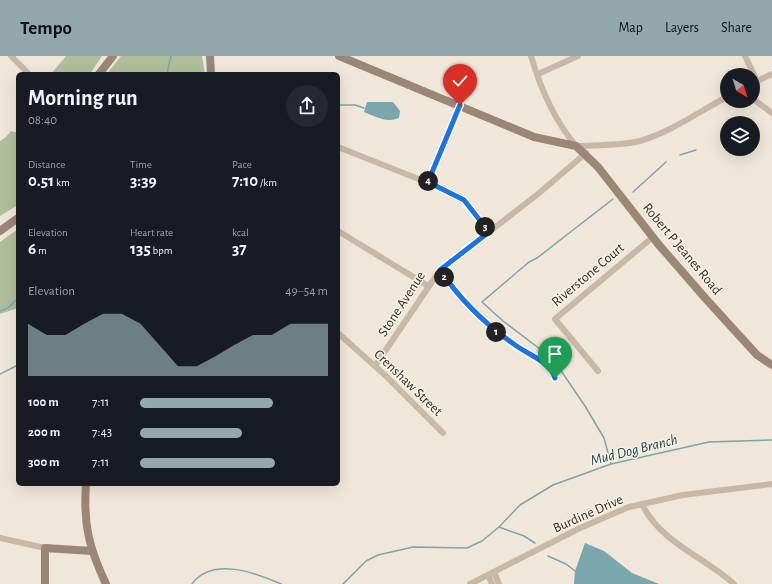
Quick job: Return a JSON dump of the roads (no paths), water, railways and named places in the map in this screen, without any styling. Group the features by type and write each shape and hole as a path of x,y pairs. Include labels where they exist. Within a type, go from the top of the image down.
{"street":[{"path":"11,56 27,72"},
{"path":"101,72 113,56"},
{"path":"210,56 211,72"},
{"path":"340,56 534,136 576,146 639,141 673,127 720,101"},
{"path":"531,56 561,124 576,146"},
{"path":"538,74 578,56"},
{"path":"745,56 750,68"},
{"path":"760,80 772,74"},
{"path":"428,182 460,105"},
{"path":"760,105 772,114"},
{"name":"Robert P Jeanes Road","path":"576,146 586,154 653,237 706,299 758,355 772,366"},
{"path":"340,149 428,182 464,200 489,232"},
{"name":"Stone Avenue","path":"375,366 440,270 538,194 586,154"},
{"path":"0,231 16,219"},
{"path":"340,232 428,286"},
{"name":"Riverstone Court","path":"598,371 555,319 653,237"},
{"path":"440,270 453,290 490,327 549,368 555,378"},
{"name":"Crenshaw Street","path":"340,335 375,366 443,433"},
{"name":"Burdine Drive","path":"470,584 605,516 642,504 683,495 772,484"},
{"path":"86,486 87,528 92,551 106,584"},
{"path":"642,504 656,526 669,538 709,564 734,584"},
{"path":"0,538 45,548 92,551"},
{"path":"45,548 45,584"},
{"path":"491,574 492,584"},
{"path":"491,574 499,584"}],"water":[{"path":"367,102 393,102 400,111 399,118 386,120 364,112"},
{"path":"585,543 604,551 632,573 659,584 574,584 575,571"}],"waterway":[{"path":"167,72 171,56"},
{"path":"340,105 355,105 364,108"},
{"path":"680,155 696,150"},
{"path":"633,192 666,162"},
{"path":"611,464 604,438 585,406 553,359 503,321 482,302 529,262 537,258 613,199"},
{"path":"0,311 8,308 16,300"},
{"path":"0,374 16,366"},
{"name":"Mud Dog Branch","path":"343,584 366,561 378,555 413,547 467,548 482,541 499,527 520,505 553,485 611,464 709,442 772,440"},
{"path":"499,527 524,536 535,543"},
{"path":"548,556 566,564 575,571"},
{"name":"Mud Dog Branch","path":"192,584 201,576 211,571 222,569 235,569 259,575 281,584"}]}
